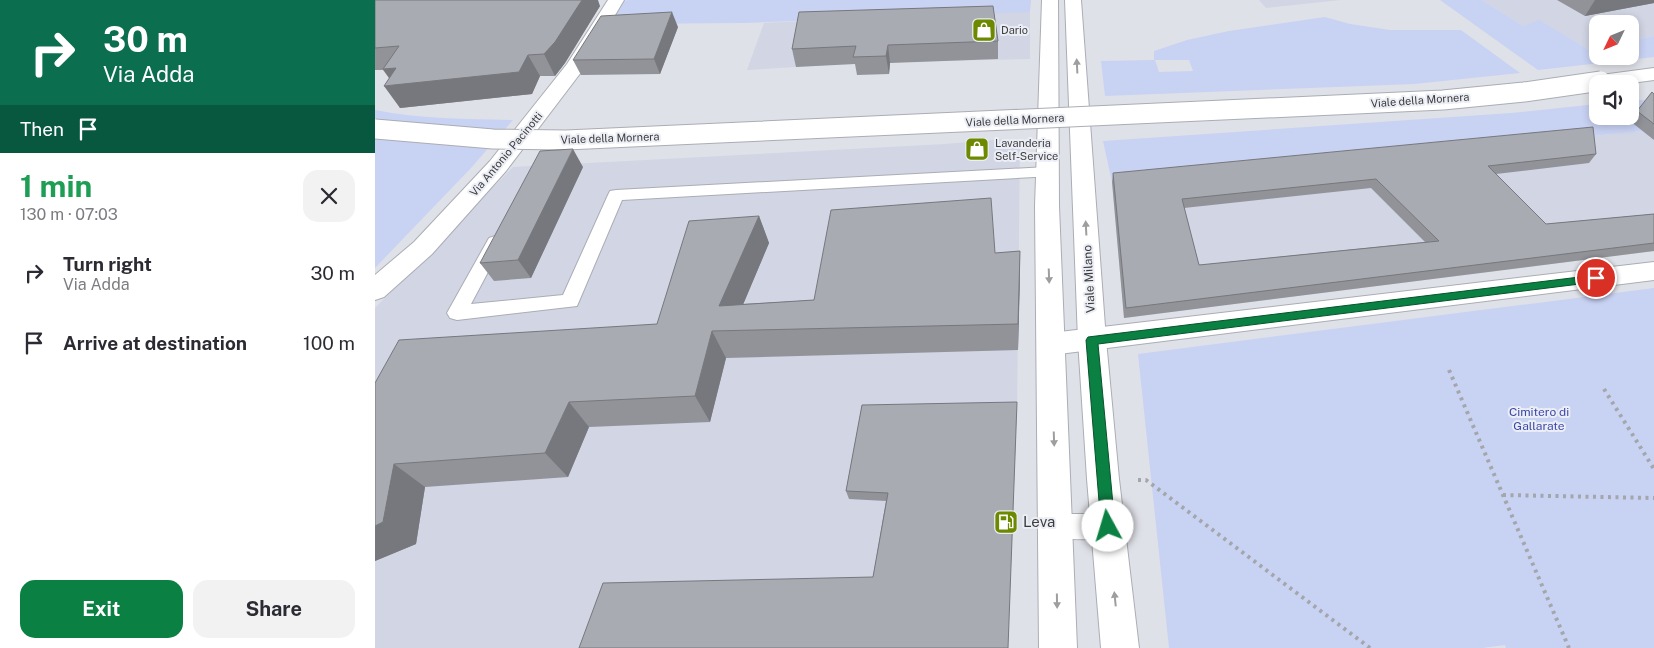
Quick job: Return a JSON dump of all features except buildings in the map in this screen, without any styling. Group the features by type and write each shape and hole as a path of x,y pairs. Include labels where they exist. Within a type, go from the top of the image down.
{"street":[{"name":"Via Antonio Pacinotti","path":"375,290 423,248 498,166 575,67 616,0"},
{"path":"1050,0 1047,172 1058,648"},
{"name":"Viale Milano","path":"1073,0 1092,340 1103,479 1120,648"},
{"name":"Viale della Mornera","path":"375,128 493,138 576,140 1443,100 1524,92 1654,74"},
{"path":"1051,344 1654,271"}],"lane":[{"path":"501,231 457,313 570,301 616,195 1047,172"},
{"path":"1056,526 1108,526"}],"path":[{"path":"1449,370 1569,648"},
{"path":"1604,389 1654,469"},
{"path":"1103,479 1146,480 1370,648"},
{"path":"1503,495 1654,498"}],"shaded area":[{"path":"1259,0 1341,0 1266,8"},
{"path":"1482,0 1654,0 1654,36 1639,39 1639,15 1589,15 1589,50 1539,21 1523,26"},
{"path":"1030,12 1030,59 859,63 747,70 764,23"},
{"path":"1654,130 1654,251 1124,318 1112,182"},
{"path":"1020,139 1017,410 1008,648 375,648 375,308 513,167 945,144"}],"green space":[{"path":"1031,0 1030,12 744,23 610,24 623,1"},
{"path":"1440,0 1482,0 1523,26 1539,20 1589,50 1589,64 1538,70"},
{"path":"1325,17 1350,24 1390,30 1461,30 1520,73 1414,84 1105,96 1101,61 1154,60 1154,51 1187,40 1229,31","holes":["1155,60 1189,60 1193,71 1159,72"]},
{"path":"1654,36 1654,57 1639,59 1639,39"},
{"path":"1639,100 1654,100 1654,130 1112,182 1103,141 1511,113 1589,105 1589,125 1639,125"},
{"path":"375,110 427,117 513,120 471,168 375,268"},
{"name":"Cimitero di Gallarate","path":"1654,288 1654,648 1506,648 1505,645 1482,648 1169,648 1138,354"}],"place":[{"name":"Dario","path":"984,30"},
{"name":"Lavanderia Self-Service","path":"977,149"},
{"name":"Leva","path":"1006,522"}],"route":[{"path":"1108,526 1092,340 1596,278"}]}
